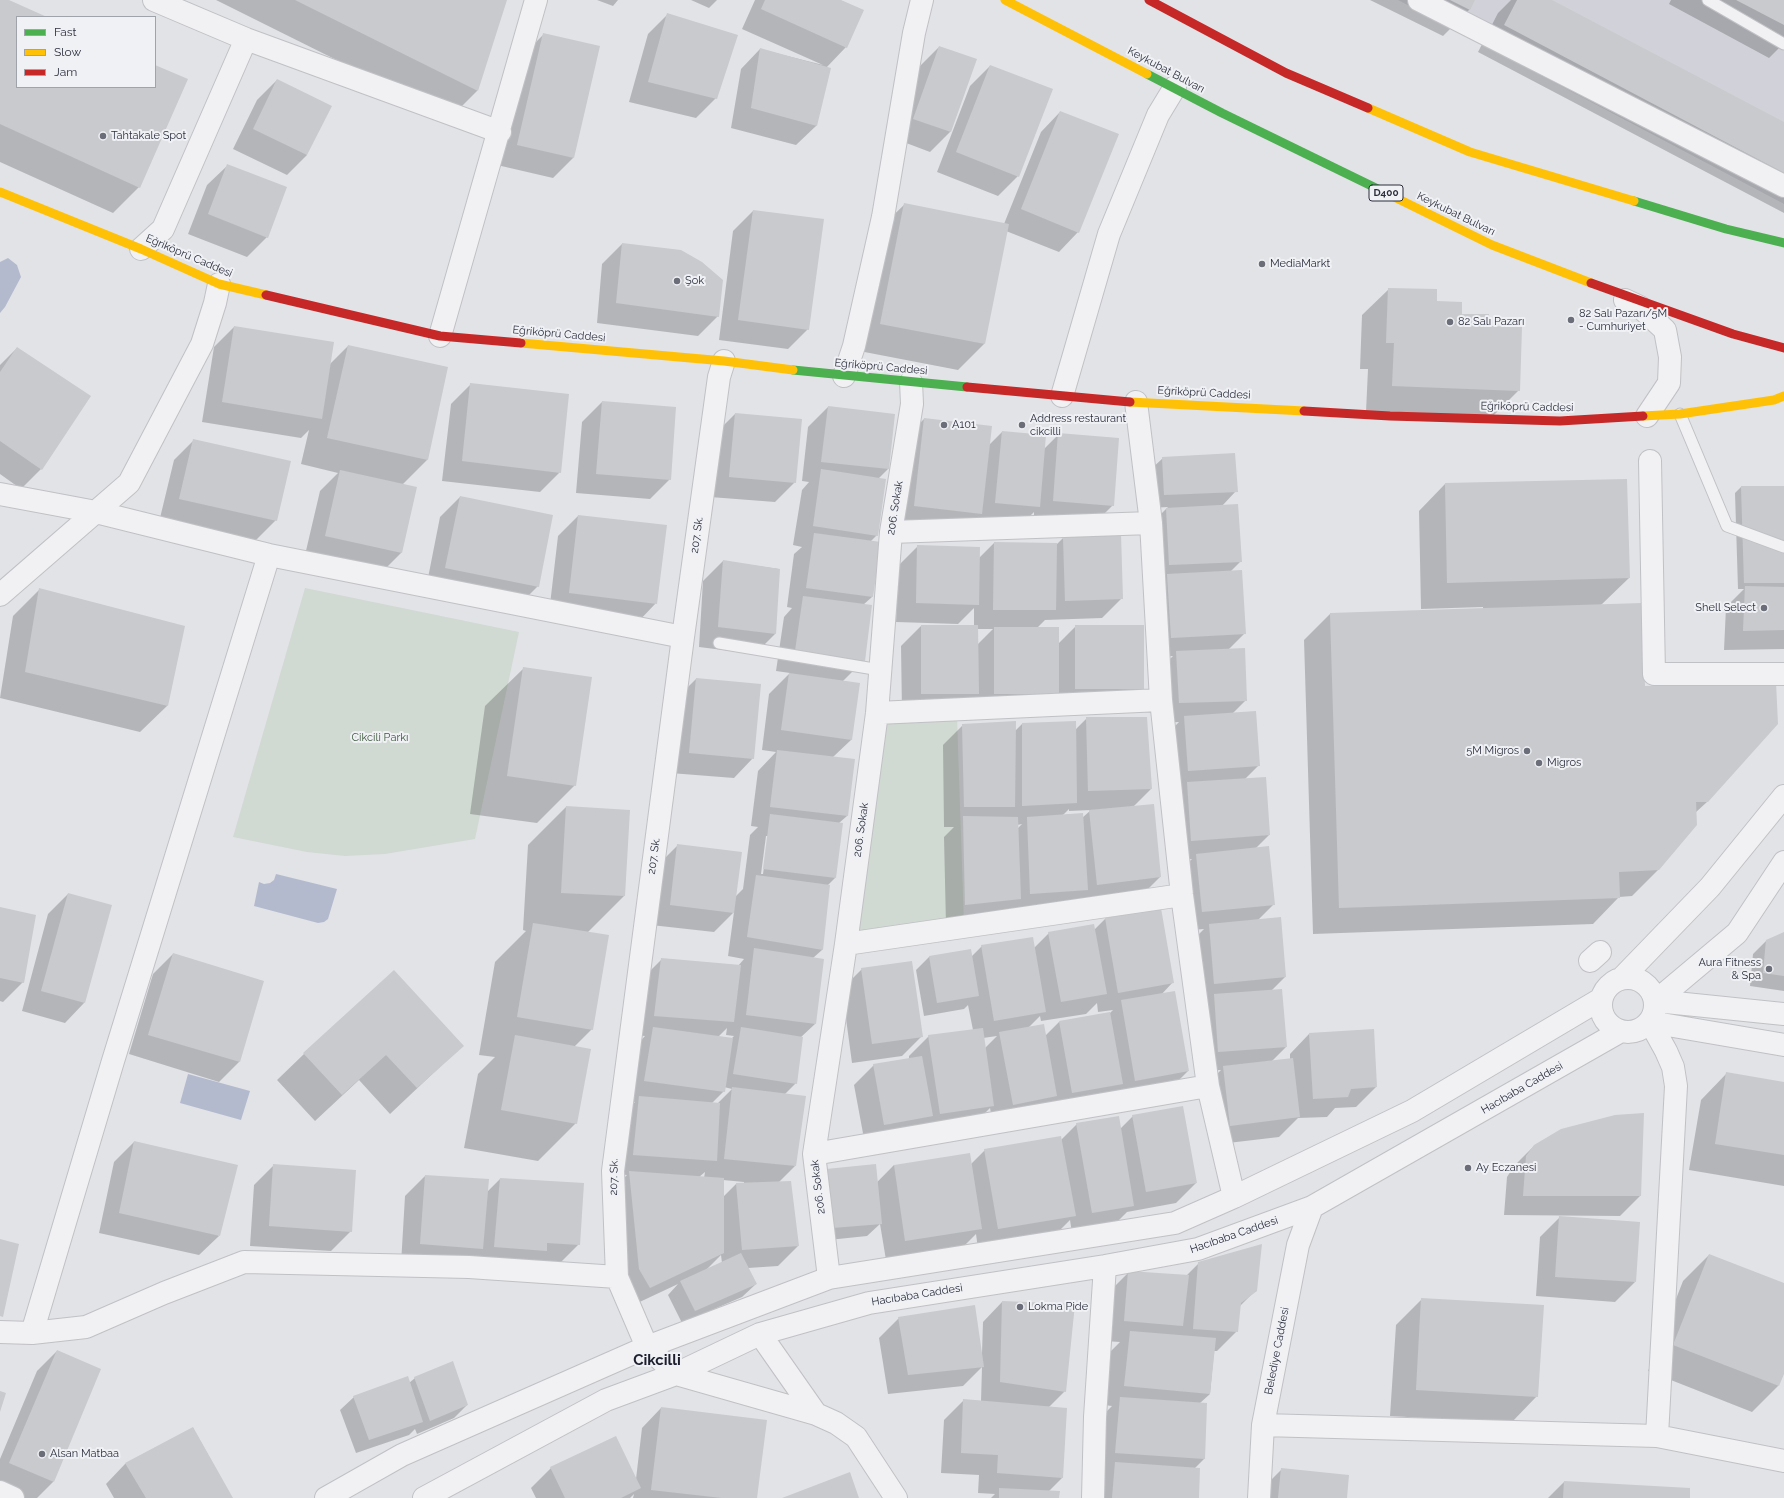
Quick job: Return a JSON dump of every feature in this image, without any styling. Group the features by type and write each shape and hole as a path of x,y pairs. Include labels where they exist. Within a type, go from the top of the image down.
{"main road":[{"name":"Keykubat Bulvarı","path":"1005,0 1175,87 1222,113 1492,245 1580,280 1733,334 1784,348"},
{"path":"1150,0 1286,73 1470,152 1726,229 1784,243"},
{"name":"Eğriköprü Caddesi","path":"0,192 141,249 219,284 440,336 724,361 844,376 1062,396 1136,402 1390,416 1552,421 1680,414 1774,400 1784,396"}],"street":[{"path":"154,0 246,39 500,132"},
{"path":"440,336 500,132 536,0"},
{"path":"844,376 854,346 883,217 914,33 922,0"},
{"path":"1419,0 1784,186"},
{"path":"141,249 163,229 246,39"},
{"path":"1062,396 1109,234 1158,115 1175,87"},
{"path":"1580,280 1640,307 1665,330 1670,357 1669,383 1647,416"},
{"path":"0,595 129,483 202,344 215,303 219,284"},
{"name":"207. Sk.","path":"647,1347 617,1277 613,1171 683,637 719,377 724,361"},
{"name":"206. Sokak","path":"829,1278 814,1154 846,944 877,713 891,532 912,404 911,382"},
{"path":"1136,402 1151,523 1161,700 1182,895 1208,1086 1234,1198"},
{"path":"1650,461 1654,674 1784,674"},
{"path":"0,494 96,512 269,555 683,637"},
{"path":"891,532 1151,523"},
{"path":"32,1333 113,1061 269,555"},
{"path":"877,713 1161,700"},
{"path":"1623,977 1632,977 1641,980 1653,993 1656,1001 1655,1010 1650,1022 1639,1030 1630,1032 1613,1028 1606,1022 1602,1013 1601,999 1607,987 1614,981 1623,977 1710,887 1784,796"},
{"path":"1656,1001 1737,933 1784,862"},
{"path":"846,944 1182,895"},
{"path":"326,1498 402,1455 647,1347 829,1278 1175,1223 1234,1198 1412,1111 1601,999"},
{"path":"1656,1001 1784,1014"},
{"path":"1650,1022 1784,1045"},
{"path":"1650,1022 1673,1067 1676,1086 1657,1436"},
{"name":"Hacıbaba Caddesi","path":"424,1498 455,1490 606,1400 676,1374 760,1334 869,1302 1105,1266 1198,1249 1312,1207 1621,1031"},
{"path":"814,1154 1208,1086"},
{"name":"Belediye Caddesi","path":"1259,1498 1263,1425 1298,1245 1312,1207"},
{"path":"0,1332 32,1333 86,1327 164,1293 244,1262 469,1267 617,1277"},
{"path":"1093,1498 1095,1417 1105,1266"},
{"path":"760,1334 816,1414"},
{"path":"647,1347 676,1374 816,1414 836,1423 856,1437 896,1498"},
{"path":"1263,1425 1657,1436 1784,1461"},
{"path":"0,1492 13,1498"}],"lane":[{"path":"1708,0 1784,44"},
{"path":"1680,414 1727,526 1784,547"},
{"path":"719,643 880,670"}],"shaded area":[{"path":"1398,0 1784,0 1784,204"}],"green space":[{"name":"Cikcili Parkı","path":"305,588 519,632 475,839 385,854 345,856 307,852 233,837"},
{"path":"957,716 964,923 851,940 881,719"}],"water":[{"path":"8,258 17,265 21,277 5,307 0,313 0,262"},
{"path":"276,874 337,889 328,919 324,922 318,923 254,906 259,882 264,884 270,883 274,880"},
{"path":"188,1074 250,1091 241,1120 180,1103"}],"building":[{"path":"0,0 9,0 45,16 16,16 16,88 156,88 156,65 188,79 140,188 0,124"},
{"path":"295,0 507,0 478,91"},
{"path":"765,0 841,0 864,10 847,48 761,9"},
{"path":"1450,0 1475,0 1470,10"},
{"path":"1517,0 1552,0 1784,122 1784,173 1504,25"},
{"path":"1736,0 1784,0 1784,25"},
{"path":"667,13 738,35 717,99 648,82"},
{"path":"543,33 600,46 574,158 517,145"},
{"path":"939,46 977,59 951,132 913,119"},
{"path":"760,48 831,68 817,126 751,108"},
{"path":"990,65 1053,89 1019,177 956,152"},
{"path":"277,79 332,106 307,155 253,129"},
{"path":"1060,111 1119,134 1079,233 1021,209"},
{"path":"227,164 287,187 268,238 208,214"},
{"path":"904,203 1009,224 985,344 880,324"},
{"path":"753,210 824,219 809,330 738,320"},
{"path":"622,243 681,250 702,262 723,280 719,317 616,303"},
{"path":"1388,288 1437,289 1437,301 1462,302 1462,314 1489,314 1489,326 1522,327 1520,391 1392,386 1394,343 1386,343"},
{"path":"234,326 334,342 322,419 222,402"},
{"path":"348,345 448,367 428,460 327,438"},
{"path":"17,347 91,396 42,470 0,441 0,372"},
{"path":"470,383 569,394 561,473 462,461"},
{"path":"602,401 676,407 671,480 596,474"},
{"path":"828,406 895,414 889,469 821,462"},
{"path":"735,413 802,419 796,483 729,477"},
{"path":"924,418 992,426 982,514 914,506"},
{"path":"1002,431 1046,435 1040,507 995,503"},
{"path":"1058,433 1119,438 1114,506 1053,501"},
{"path":"193,439 291,461 277,521 179,499"},
{"path":"1235,453 1238,492 1164,495 1162,457"},
{"path":"821,469 886,479 878,536 813,526"},
{"path":"340,470 417,487 402,553 325,536"},
{"path":"1627,479 1630,578 1447,583 1445,483"},
{"path":"1741,486 1784,486 1784,583 1744,583"},
{"path":"460,496 553,515 539,587 445,568"},
{"path":"1238,504 1242,562 1169,565 1166,508"},
{"path":"578,515 667,525 657,604 569,593"},
{"path":"814,533 881,542 873,597 806,588"},
{"path":"1121,534 1123,599 1065,601 1063,537"},
{"path":"994,542 1057,543 1056,610 993,610"},
{"path":"917,545 980,547 979,605 916,603"},
{"path":"723,560 780,569 776,634 718,627"},
{"path":"1242,570 1246,634 1171,638 1167,574"},
{"name":"Shell Select","path":"1745,586 1784,587 1784,630 1743,631"},
{"path":"39,588 185,626 168,706 25,672"},
{"path":"803,596 872,605 865,661 795,651"},
{"name":"Migros","path":"1642,603 1645,686 1776,682 1778,724 1708,802 1696,802 1697,825 1659,870 1619,872 1620,898 1339,908 1330,613"},
{"path":"921,625 978,625 979,694 921,694"},
{"path":"1075,625 1144,625 1144,689 1075,689"},
{"path":"994,627 1059,627 1059,694 994,694"},
{"path":"1245,648 1247,701 1179,703 1176,651"},
{"path":"523,667 592,677 576,786 507,776"},
{"path":"789,673 860,683 852,740 781,730"},
{"path":"696,678 761,684 754,759 689,753"},
{"path":"1256,711 1260,766 1188,771 1184,716"},
{"path":"1086,717 1147,717 1152,789 1088,791"},
{"path":"1016,721 1015,807 964,807 962,724"},
{"path":"1076,721 1077,803 1022,806 1022,723"},
{"path":"777,750 855,759 848,816 770,807"},
{"path":"1266,777 1270,835 1191,841 1187,782"},
{"path":"1154,804 1161,877 1097,885 1089,810"},
{"path":"566,806 630,810 625,896 561,893"},
{"path":"1083,813 1088,890 1030,894 1027,817"},
{"path":"770,814 843,823 836,878 763,869"},
{"path":"963,816 1018,817 1021,899 965,905"},
{"path":"677,844 742,852 734,913 670,905"},
{"path":"1269,846 1275,905 1202,912 1196,854"},
{"path":"756,875 830,885 823,950 747,937"},
{"path":"68,893 112,905 85,1003 41,991"},
{"path":"0,907 36,915 24,983 0,978"},
{"path":"1161,908 1174,983 1118,993 1105,918"},
{"path":"1281,917 1286,977 1214,984 1209,924"},
{"path":"533,923 609,935 593,1030 517,1017"},
{"path":"1094,924 1107,994 1061,1002 1048,932"},
{"path":"1784,932 1784,976 1763,973 1766,940"},
{"path":"1033,937 1046,1012 994,1021 981,945"},
{"path":"754,948 824,959 816,1024 746,1015"},
{"path":"971,949 979,996 937,1003 929,956"},
{"path":"173,953 264,981 240,1062 148,1035"},
{"path":"661,958 741,965 734,1022 654,1016"},
{"path":"912,961 923,1037 872,1044 861,968"},
{"path":"394,970 464,1046 417,1088 386,1055 342,1095 303,1053"},
{"path":"1282,989 1287,1047 1218,1052 1214,994"},
{"path":"1175,991 1189,1071 1135,1081 1121,1000"},
{"path":"1110,1012 1123,1084 1072,1093 1059,1021"},
{"path":"1044,1024 1057,1096 1013,1105 999,1032"},
{"path":"653,1027 733,1038 725,1092 644,1081"},
{"path":"741,1027 803,1037 797,1084 733,1074"},
{"path":"983,1028 994,1106 940,1114 928,1035"},
{"path":"1374,1029 1377,1087 1351,1089 1348,1097 1313,1099 1309,1033"},
{"path":"515,1035 591,1049 577,1124 501,1110"},
{"path":"922,1056 933,1116 884,1125 873,1064"},
{"path":"1293,1058 1300,1117 1230,1126 1223,1066"},
{"path":"1726,1072 1784,1082 1784,1155 1715,1144"},
{"path":"732,1087 806,1096 796,1166 724,1159"},
{"path":"639,1096 720,1103 717,1161 633,1155"},
{"path":"1183,1106 1197,1183 1146,1192 1132,1115"},
{"path":"1644,1113 1641,1196 1523,1196 1526,1156 1534,1145 1561,1129 1615,1115"},
{"path":"1119,1116 1134,1206 1092,1213 1076,1123"},
{"path":"1061,1136 1076,1216 998,1229 984,1149"},
{"path":"134,1141 238,1165 220,1236 119,1213"},
{"path":"970,1153 982,1229 905,1241 894,1165"},
{"path":"273,1164 356,1170 352,1232 269,1226"},
{"path":"876,1164 882,1224 832,1228 826,1169"},
{"path":"629,1171 724,1178 724,1253 650,1288 639,1269"},
{"path":"425,1175 489,1179 483,1249 420,1244"},
{"path":"500,1178 584,1183 580,1245 547,1243 547,1251 494,1247"},
{"path":"791,1181 799,1246 742,1250 736,1183"},
{"path":"1559,1216 1640,1222 1636,1282 1555,1277"},
{"path":"0,1239 19,1244 3,1317 0,1316"},
{"path":"1262,1244 1257,1291 1241,1303 1238,1332 1193,1329 1198,1262"},
{"path":"741,1253 757,1284 695,1311 680,1281"},
{"path":"1709,1254 1784,1283 1784,1374 1779,1386 1673,1345"},
{"path":"1128,1271 1189,1275 1183,1326 1124,1321"},
{"path":"1421,1298 1544,1305 1538,1397 1416,1390"},
{"path":"1002,1301 1075,1304 1066,1392 1000,1382"},
{"path":"975,1305 984,1367 908,1375 898,1317"},
{"path":"1130,1331 1216,1338 1210,1394 1124,1386"},
{"path":"57,1350 101,1369 54,1482 9,1463"},
{"path":"453,1361 468,1405 430,1421 414,1377"},
{"path":"408,1376 423,1422 369,1440 353,1396"},
{"path":"0,1391 6,1393 0,1412"},
{"path":"1120,1397 1207,1403 1205,1459 1115,1453"},
{"path":"963,1399 1067,1408 1063,1478 997,1473 998,1455 961,1453"},
{"path":"661,1407 767,1420 757,1498 722,1498 651,1490"},
{"path":"193,1427 233,1498 146,1498 125,1463"},
{"path":"616,1436 641,1488 621,1498 565,1498 550,1467"},
{"path":"1115,1462 1200,1468 1199,1498 1112,1498"},
{"path":"1281,1468 1349,1475 1347,1498 1278,1498"},
{"path":"850,1472 859,1498 782,1498"},
{"path":"1564,1481 1690,1488 1690,1498 1563,1498"},
{"path":"999,1488 1060,1491 1059,1498 999,1498"}],"traffic: fast":[{"path":"1147,74 1222,113 1384,192"},
{"path":"1634,201 1726,229 1784,243"},
{"path":"793,370 967,387"}],"traffic: slow":[{"path":"1005,0 1147,74"},
{"path":"1368,108 1470,152 1634,201"},
{"path":"0,192 141,249 219,284 266,295"},
{"path":"1384,192 1492,245 1591,283"},
{"path":"521,343 724,361 793,370"},
{"path":"1643,416 1680,414 1774,400 1784,396"},
{"path":"1130,402 1304,411"}],"traffic: jam":[{"path":"1149,0 1286,73 1368,108"},
{"path":"1591,283 1733,334 1784,348"},
{"path":"266,295 440,336 521,343"},
{"path":"967,387 1130,402"},
{"path":"1304,411 1390,416 1560,421 1643,416"}],"place":[{"name":"Tahtakale Spot","path":"103,136"},
{"name":"MediaMarkt","path":"1262,264"},
{"name":"Şok","path":"677,281"},
{"name":"82 Salı Pazarı/5M - Cumhuriyet","path":"1571,320"},
{"name":"82 Salı Pazarı","path":"1450,322"},
{"name":"A101","path":"944,425"},
{"name":"Address restaurant cikcilli","path":"1022,425"},
{"name":"Shell Select","path":"1764,608"},
{"name":"5M Migros","path":"1527,751"},
{"name":"Migros","path":"1539,763"},
{"name":"Aura Fitness & Spa","path":"1769,969"},
{"name":"Ay Eczanesi","path":"1468,1168"},
{"name":"Lokma Pide","path":"1020,1307"},
{"name":"Alsan Matbaa","path":"42,1454"}],"district":[{"name":"Cikcilli","path":"657,1360"}]}
